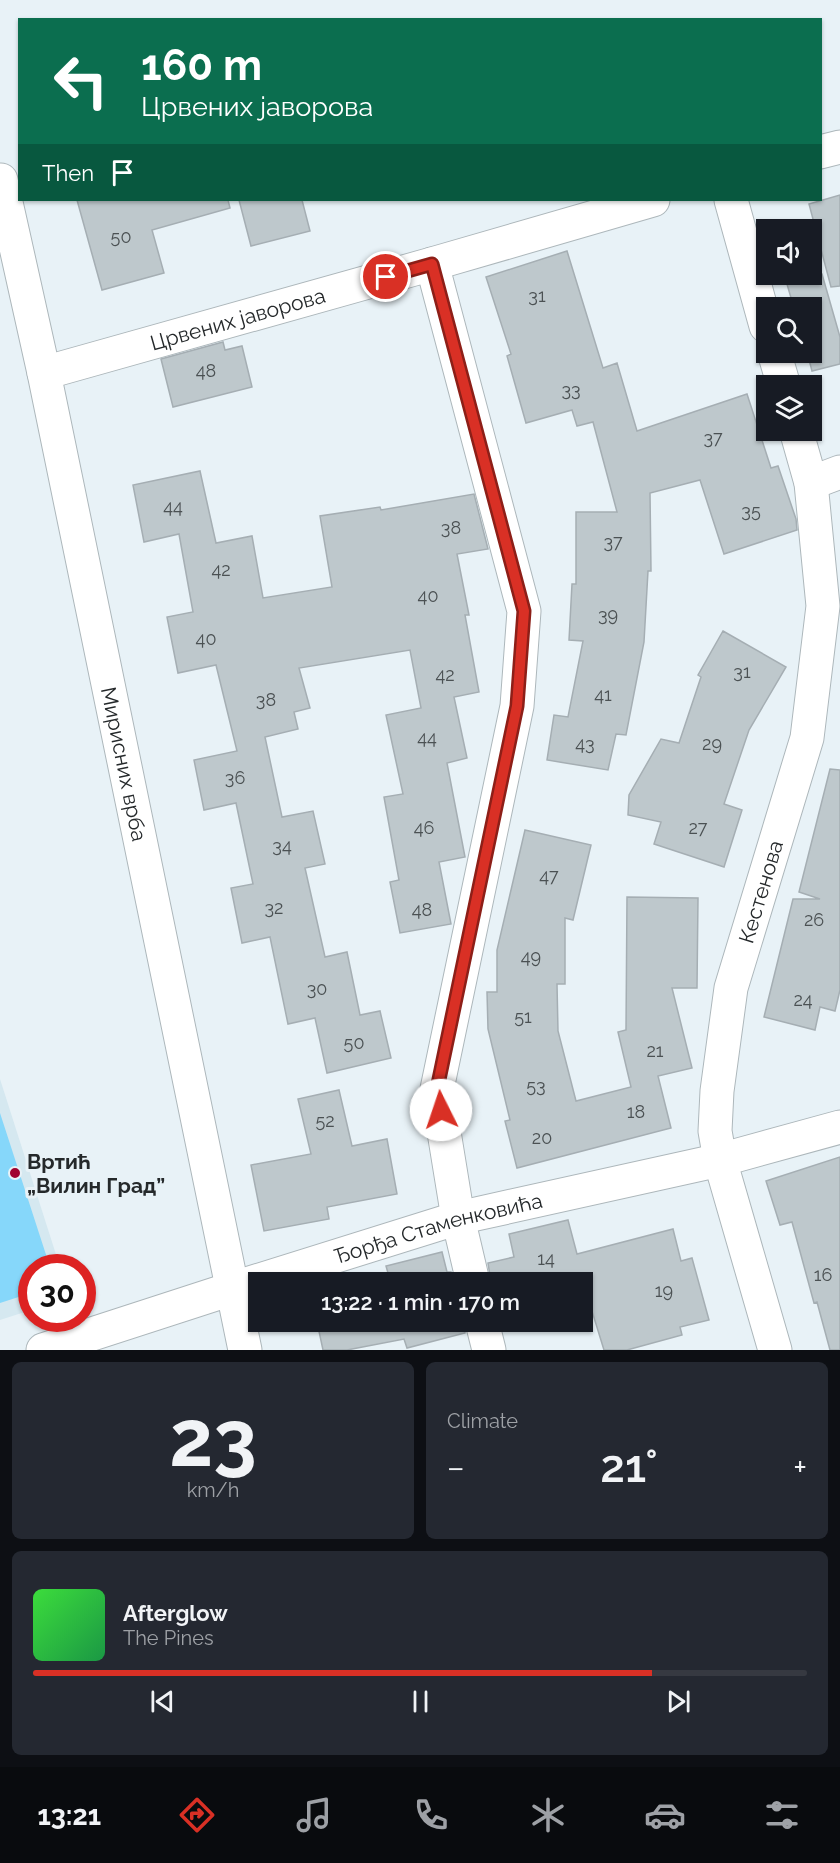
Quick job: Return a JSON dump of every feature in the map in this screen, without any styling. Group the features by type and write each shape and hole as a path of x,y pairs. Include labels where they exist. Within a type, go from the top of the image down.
{"street":[{"path":"822,152 840,147"},
{"name":"Мирисних врба","path":"1,180 44,373 234,1287 245,1350"},
{"name":"Црвених јаворова","path":"44,373 650,201"},
{"path":"730,201 758,297"},
{"path":"432,264 524,611 517,706 437,1089 458,1218 471,1272"},
{"name":"Кестенова","path":"775,1350 720,1160 714,1131 731,988 807,738 823,606 826,478 803,441"},
{"name":"Ђорђа Стаменковића","path":"43,1350 234,1287 458,1218 720,1160 840,1126"},
{"path":"484,1332 489,1350"}],"shaded area":[{"name":"Вртић „Вилин Град”","path":"0,1079 56,1254 18,1254 18,1314 0,1320"},
{"path":"0,1113 46,1254 18,1254 18,1297 0,1303"}],"building":[{"path":"840,195 840,286 831,287 822,253 822,219 813,219 809,204"},
{"path":"77,201 228,201 230,208 152,230 164,273 102,290"},
{"path":"239,201 302,201 310,231 251,246"},
{"path":"567,251 603,368 617,363 637,431 747,394 756,422 756,441 762,441 771,468 778,466 796,519 797,530 724,554 700,480 650,493 651,571 648,571 644,642 626,735 616,734 608,770 547,760 554,715 568,717 583,641 569,640 572,584 576,584 576,512 617,512 593,422 577,426 572,410 526,423 507,356 511,354 486,277"},
{"path":"822,274 840,337 840,364 812,371 810,363 822,363 822,297 791,297 787,285 822,285"},
{"path":"223,342 225,350 242,346 252,387 173,407 161,359"},
{"path":"200,471 216,543 252,536 263,598 332,587 320,516 380,507 381,510 474,494 488,549 457,554 469,615 465,615 479,692 454,697 467,758 447,763 465,857 439,862 451,924 400,933 390,882 399,880 384,797 403,794 386,715 421,708 410,650 299,668 310,708 294,712 298,729 265,737 282,817 313,811 325,864 305,868 325,957 347,952 360,1015 380,1011 391,1058 327,1073 315,1018 288,1024 270,937 242,943 231,888 253,884 236,803 204,810 194,760 237,751 216,665 178,673 167,617 193,612 179,534 144,542 133,485"},
{"path":"723,631 786,667 749,730 724,804 742,810 724,867 654,844 661,822 628,815 629,795 661,739 679,743 701,677 698,675"},
{"path":"830,769 840,770 840,990 835,1011 820,1007 815,1030 764,1017 793,899 820,899 799,892"},
{"path":"525,830 591,845 573,920 565,918 565,984 557,984 558,1031 576,1101 631,1087 618,1032 626,1030 627,897 698,898 697,988 672,988 692,1068 658,1076 671,1128 517,1168 505,1121 510,1120 488,1029 487,992 497,992 497,950"},
{"path":"339,1090 352,1146 387,1139 397,1194 327,1207 329,1219 264,1231 251,1165 311,1154 298,1099"},
{"path":"840,1157 840,1350 830,1350 817,1302 814,1303 792,1222 780,1225 766,1181"},
{"path":"568,1220 577,1254 673,1229 681,1261 692,1258 709,1320 680,1327 682,1335 627,1350 604,1350 593,1314 593,1272 489,1272 488,1263 514,1257 509,1234"},
{"path":"442,1252 447,1272 388,1272 386,1266"},
{"path":"319,1332 465,1332 407,1348 404,1339 347,1350 323,1350"}],"place":[{"name":"Вртић „Вилин Град”","path":"15,1173"}],"route":[{"path":"386,277 432,264 524,611 517,706 437,1089 441,1110"}]}
